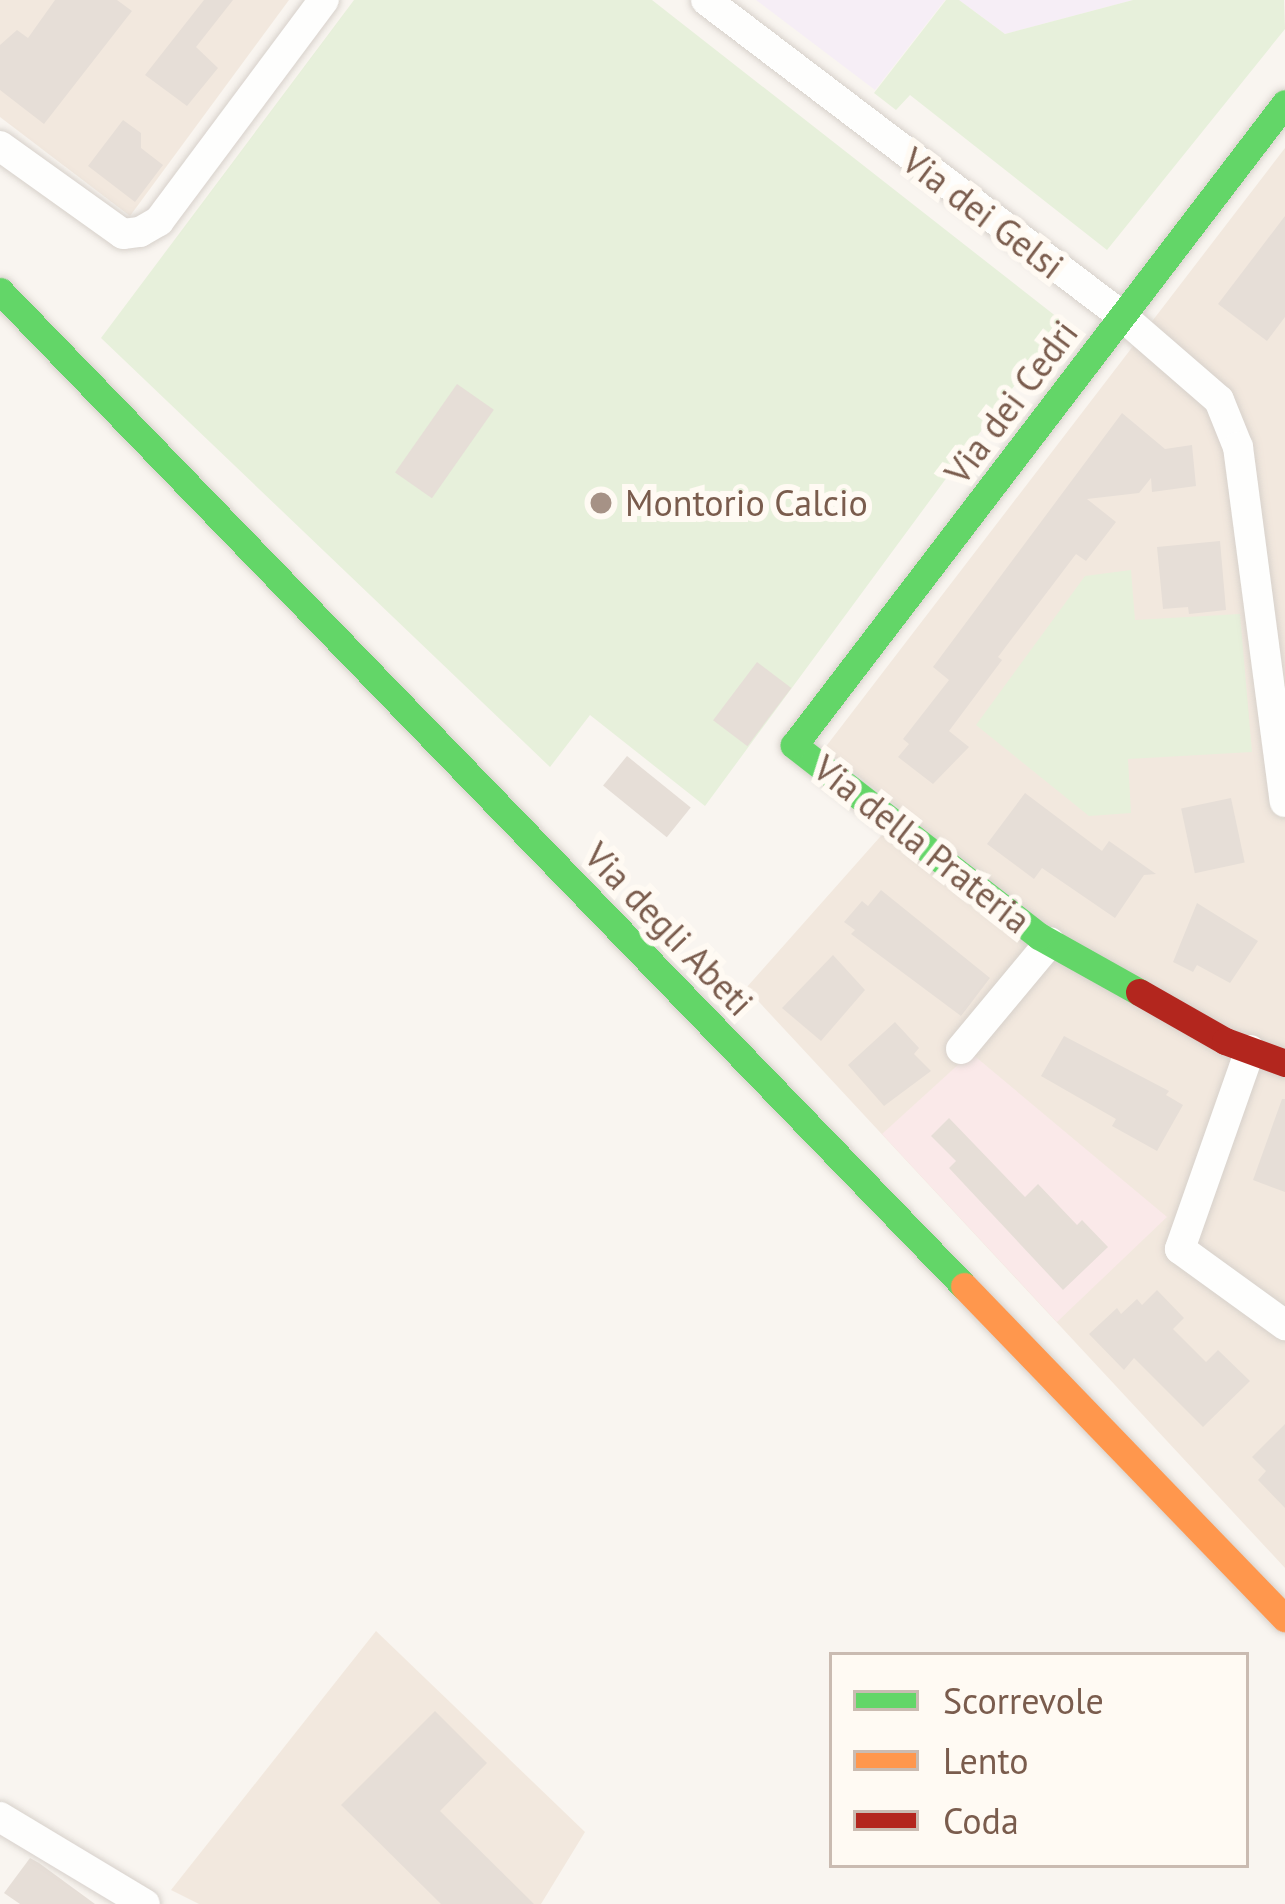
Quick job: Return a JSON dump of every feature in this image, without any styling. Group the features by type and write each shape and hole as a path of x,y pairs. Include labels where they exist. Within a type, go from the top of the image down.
{"street":[{"path":"0,146 123,234 140,232 159,220 324,0"},
{"name":"Via dei Gelsi","path":"706,0 1122,316 1219,400 1238,447 1285,802"},
{"name":"Via dei Cedri","path":"794,745 1285,103"},
{"name":"Via degli Abeti","path":"0,290 1285,1618"},
{"name":"Via della Prateria","path":"794,745 1050,942 1250,1050 1285,1063"},
{"name":"Via della Prateria","path":"962,1049 1050,942"},
{"path":"1250,1050 1180,1250 1285,1325"},
{"path":"0,1817 145,1904"}],"shaded area":[{"path":"0,0 289,0 130,216 0,117"},
{"path":"756,0 945,0 875,90"},
{"path":"959,0 1133,0 1005,34"},
{"path":"1285,148 1285,1568 746,988 903,811 824,749"},
{"path":"971,1053 1167,1217 1057,1322 882,1134"},
{"path":"376,1631 585,1832 541,1904 199,1904 171,1890"}],"green space":[{"name":"Montorio Calcio","path":"354,0 652,0 1062,321 705,806 590,715 550,767 101,338"},
{"path":"946,0 959,0 1005,34 1133,0 1284,0 1285,29 1107,250 910,95 896,110 874,93"},
{"path":"1131,570 1135,620 1240,614 1252,752 1128,759 1131,813 1089,816 976,725 1085,576"}],"building":[{"path":"55,0 117,0 132,11 44,124 0,90 0,45 17,30 28,38"},
{"path":"204,0 233,0 196,47 218,68 187,106 145,75"},
{"path":"123,120 141,133 141,148 163,165 135,202 88,166"},
{"path":"1285,216 1285,317 1267,341 1218,304"},
{"path":"457,384 494,410 432,498 395,472"},
{"path":"1122,413 1165,449 1192,445 1196,486 1152,492 1151,478 1139,493 1087,499 1116,522 1086,561 1076,554 998,657 1002,660 949,731 969,747 933,784 898,757 909,744 903,739 949,680 933,667"},
{"path":"1220,541 1226,610 1189,614 1188,607 1163,609 1157,547"},
{"path":"757,662 791,688 747,746 713,720"},
{"path":"627,756 691,808 667,837 603,786"},
{"path":"1025,793 1102,851 1109,841 1156,874 1144,875 1115,918 1042,868 1034,879 987,844"},
{"path":"1231,798 1245,863 1195,873 1181,809"},
{"path":"881,890 990,978 961,1016 851,934 855,930 844,922 862,901 868,906"},
{"path":"1197,903 1258,941 1230,983 1197,965 1193,972 1173,962"},
{"path":"833,955 865,990 821,1041 782,1008"},
{"path":"895,1022 919,1048 914,1054 931,1071 884,1106 848,1065"},
{"path":"1064,1036 1169,1091 1166,1095 1183,1105 1157,1151 1112,1126 1116,1119 1041,1076"},
{"path":"1285,1099 1285,1192 1253,1180"},
{"path":"949,1118 1025,1197 1038,1184 1077,1225 1082,1220 1108,1247 1063,1290 949,1168 956,1161 931,1136"},
{"path":"1157,1290 1184,1318 1173,1329 1206,1362 1218,1350 1250,1381 1203,1427 1134,1358 1124,1370 1089,1334 1117,1308 1121,1314 1137,1299 1142,1305"},
{"path":"1285,1424 1285,1508 1258,1480 1266,1471 1252,1457"},
{"path":"435,1711 487,1763 440,1811 534,1904 441,1904 341,1805"},
{"path":"30,1858 95,1904 20,1904 4,1893"}],"traffic: fast":[{"path":"1139,992 1039,936 794,745 1285,103"},
{"path":"0,291 964,1286"}],"traffic: slow":[{"path":"964,1286 1285,1618"}],"traffic: jam":[{"path":"1139,992 1225,1041 1285,1063"}],"place":[{"name":"Montorio Calcio","path":"601,503"}]}
